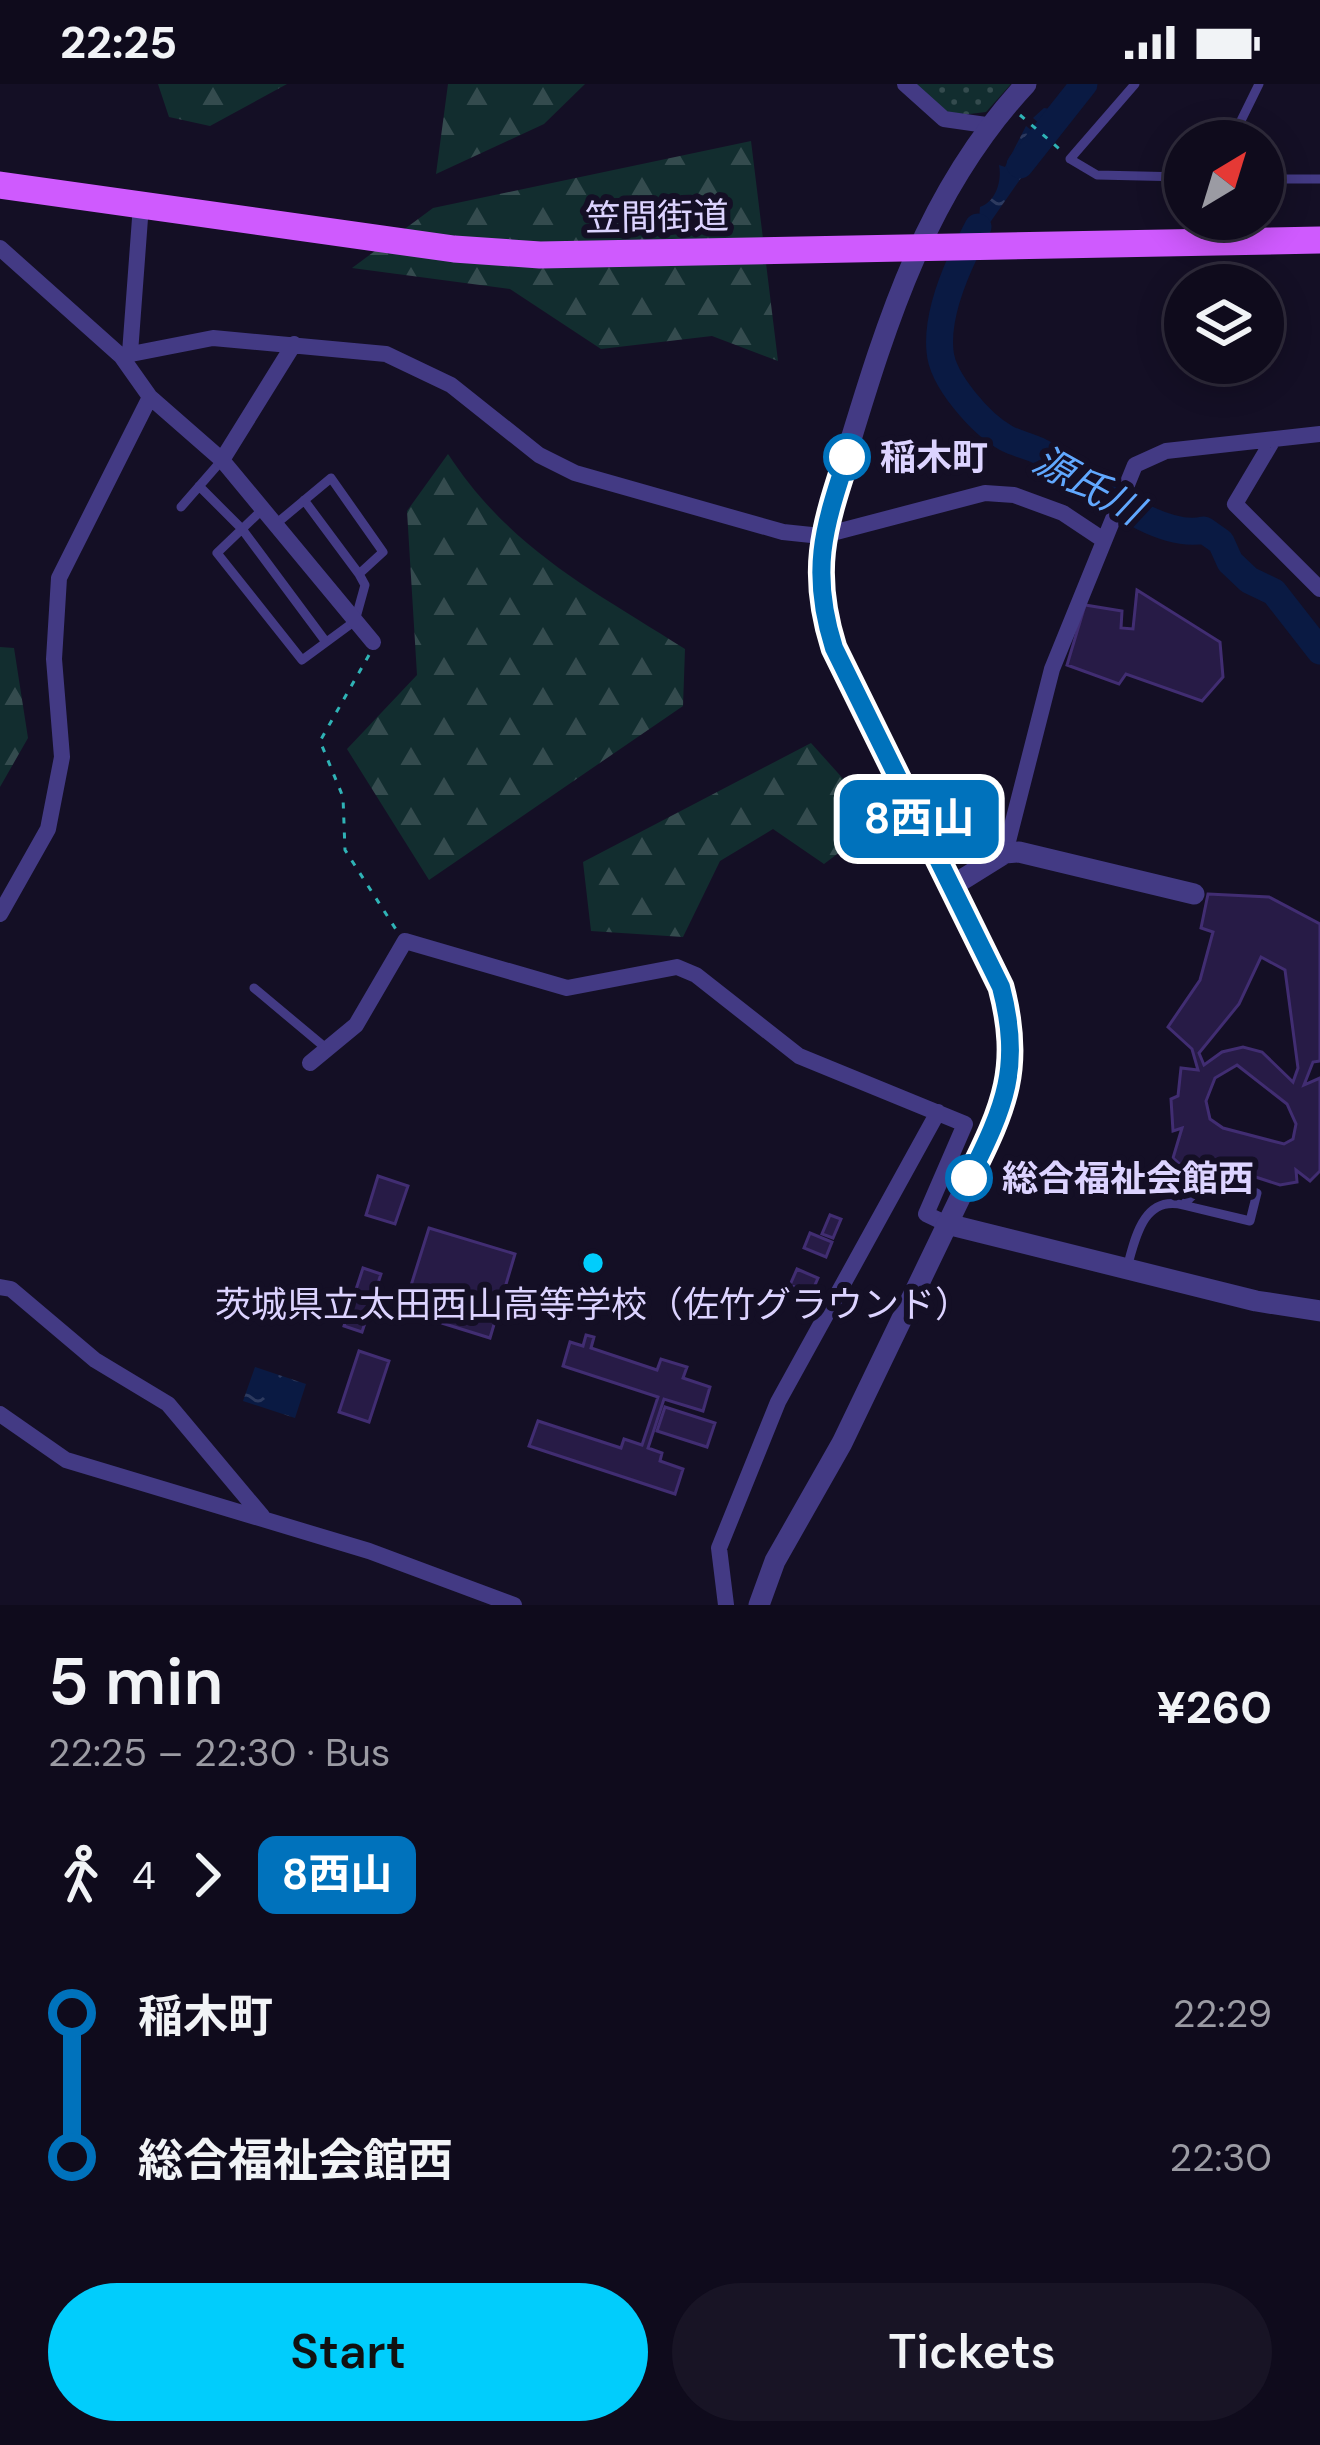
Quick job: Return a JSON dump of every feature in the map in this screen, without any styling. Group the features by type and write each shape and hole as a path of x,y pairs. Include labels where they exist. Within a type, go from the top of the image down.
{"main road":[{"name":"笠間街道","path":"0,184 454,249 539,255 1320,240"}],"street":[{"path":"904,84 944,119 993,125"},
{"path":"759,1605 775,1561 842,1443 999,1117 1013,1055 1001,987 834,648 820,604 821,536 929,249 941,196 1026,84"},
{"path":"126,354 141,205"},
{"path":"0,248 126,354 151,397 222,460 265,507 373,642"},
{"path":"126,354 213,338 386,354 414,363 539,455 575,473 707,514 821,536 985,493 1014,495 1105,533"},
{"path":"222,460 294,344"},
{"path":"0,914 48,830 62,758 53,659 59,578 151,397"},
{"path":"1004,853 1052,669 1135,465 1166,451 1318,437"},
{"path":"1274,440 1234,504 1320,589"},
{"path":"952,886 1004,853 1019,851 1194,894"},
{"path":"310,1063 356,1025 405,941 567,988 676,967 696,975 799,1056 965,1124 926,1214 1126,1268 1320,1311"},
{"path":"726,1605 718,1548 778,1402 938,1112"},
{"path":"0,1287 11,1289 95,1360 168,1404 264,1519"},
{"path":"0,1414 66,1460 264,1519 514,1605"}],"lane":[{"path":"1136,84 1070,159 1096,175 1164,177"},
{"path":"1241,120 1259,84"},
{"path":"1284,179 1320,179"},
{"path":"181,507 222,460"},
{"path":"277,523 331,478 383,552 359,574"},
{"path":"200,486 242,529 326,642"},
{"path":"265,507 217,554 302,660 355,621 365,584 304,500"},
{"path":"254,988 327,1049"},
{"path":"1126,1268 1145,1215 1172,1202 1250,1221 1257,1192 1205,1183 1183,1204"}],"path":[{"path":"1024,119 1063,152"},
{"path":"373,642 320,741 343,797 345,850 405,941"}],"green space":[{"path":"158,84 287,84 210,126 169,117"},
{"path":"448,84 585,84 544,124 436,174"},
{"path":"916,84 1011,84 986,112 945,117"},
{"path":"751,141 778,361 712,336 601,349 510,289 352,268 433,208"},
{"path":"448,454 498,517 526,542 685,649 683,706 429,880 347,749 417,675 407,511"},
{"path":"0,647 14,648 28,738 0,787"},
{"path":"811,743 881,821 824,864 773,829 720,861 683,937 591,931 583,862"}],"water":[{"path":"1074,84 1096,84 1052,134 1033,118 1044,108 1055,110"},
{"path":"1026,126 1046,142 982,234 966,234 979,221 980,207 994,195 999,165 1005,167"},
{"path":"255,1367 306,1384 295,1418 243,1401"}],"building":[{"path":"1137,590 1220,642 1223,677 1202,701 1126,674 1119,684 1067,665 1085,605 1122,611 1121,628 1133,629"},
{"path":"1208,894 1269,897 1320,924 1320,1061 1313,1062 1304,1085 1320,1078 1320,1171 1310,1181 1296,1170 1297,1182 1280,1185 1228,1168 1221,1190 1208,1189 1200,1196 1184,1185 1192,1175 1173,1158 1182,1128 1173,1131 1171,1099 1178,1096 1181,1068 1198,1070 1192,1049 1168,1027 1200,980 1213,932 1201,928","holes":["1261,957 1285,970 1298,1068 1293,1082 1262,1052 1243,1047 1222,1052 1204,1065 1199,1053 1239,1004","1237,1065 1287,1104 1296,1124 1293,1139 1284,1144 1223,1128 1210,1119 1206,1101 1215,1078"]},
{"path":"378,1176 408,1186 395,1224 366,1215"},
{"path":"830,1215 841,1219 833,1238 822,1234"},
{"path":"429,1228 515,1254 490,1338 403,1311"},
{"path":"810,1233 832,1242 826,1257 804,1248"},
{"path":"363,1268 381,1274 362,1332 344,1326"},
{"path":"797,1269 818,1278 811,1294 790,1285"},
{"path":"586,1335 594,1337 591,1348 657,1370 661,1359 687,1367 683,1378 710,1387 703,1411 664,1399 648,1448 662,1453 660,1461 683,1469 675,1494 529,1446 538,1421 621,1448 624,1439 642,1445 658,1397 563,1366 570,1342 583,1346"},
{"path":"359,1351 389,1361 369,1422 339,1412"},
{"path":"665,1407 715,1423 707,1447 657,1431"}],"waterway":[{"name":"源氏川","path":"1020,165 1084,84"},
{"name":"源氏川","path":"978,227 951,286 940,336 942,362 964,400 1006,438 1041,452 1142,517 1185,531 1204,530 1221,542 1230,562 1249,580 1274,592 1320,651"}],"bus line":[{"name":"8西山","path":"847,457 821,536 820,604 834,648 1001,987 1011,1024 1009,1083 999,1117 969,1178"}],"place":[{"name":"稲木町","path":"847,457"},
{"name":"総合福祉会館西","path":"969,1178"},
{"name":"茨城県立太田西山高等学校（佐竹グラウンド）","path":"593,1263"}]}
